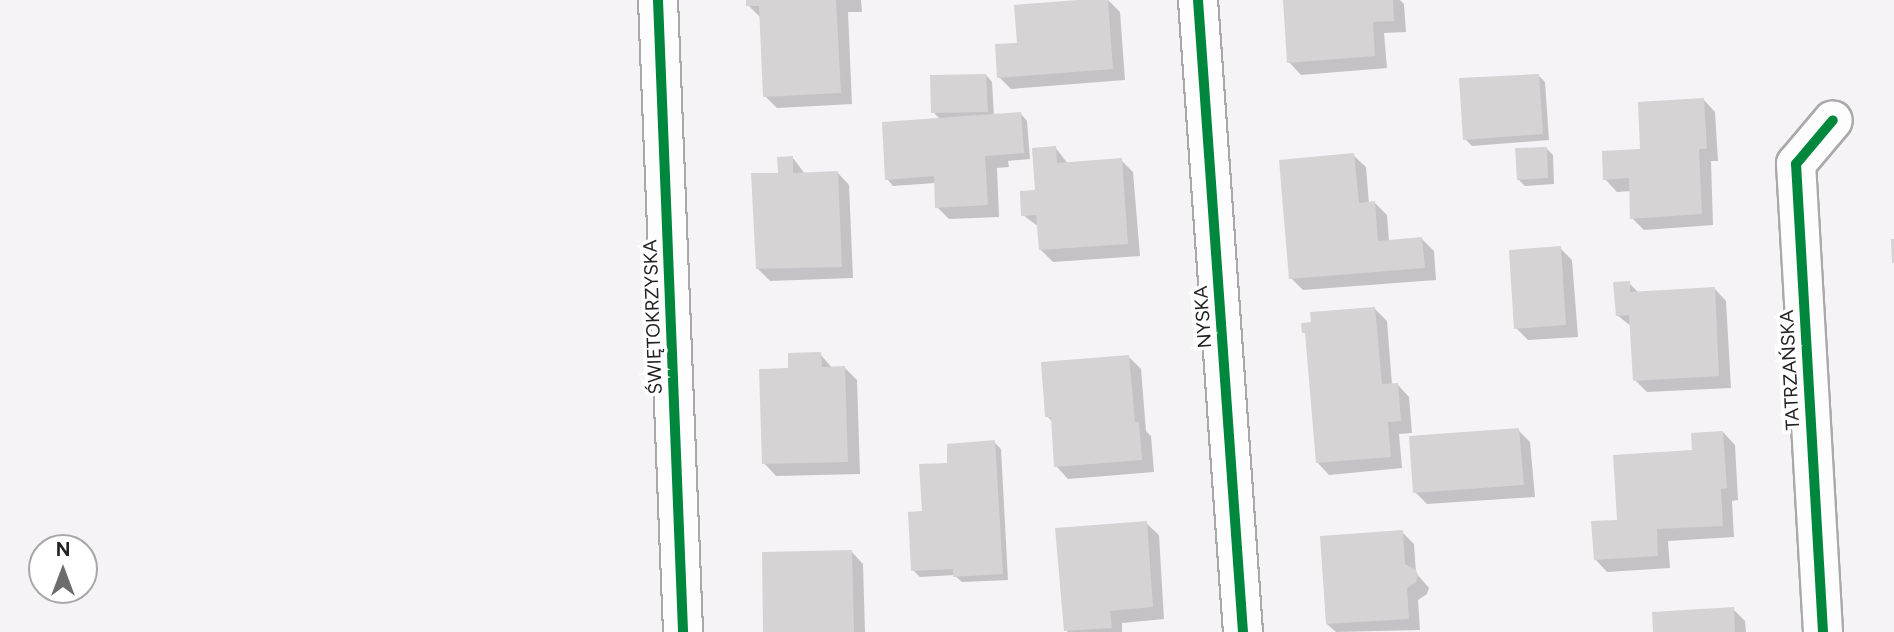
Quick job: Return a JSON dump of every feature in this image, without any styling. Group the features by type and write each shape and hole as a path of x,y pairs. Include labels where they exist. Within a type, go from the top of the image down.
{"street":[{"name":"ŚWIĘTOKRZYSKA","path":"658,0 683,632"},
{"name":"NYSKA","path":"1198,0 1243,632"},
{"name":"TATRZAŃSKA","path":"1823,632 1796,164 1833,120"}],"building":[{"path":"746,0 836,0 841,93 763,97 759,6 746,6"},
{"path":"1108,0 1113,69 997,78 995,44 1017,43 1014,5"},
{"path":"1283,0 1393,0 1394,21 1373,22 1375,56 1287,63"},
{"path":"986,74 988,112 931,113 930,75"},
{"path":"1539,74 1543,134 1463,140 1459,78"},
{"path":"1704,98 1707,149 1699,149 1702,214 1630,219 1629,178 1603,180 1602,151 1640,149 1638,102"},
{"path":"1021,112 1024,153 985,156 988,205 935,208 934,176 885,180 882,122"},
{"path":"1056,146 1057,163 1122,158 1128,244 1039,250 1036,215 1021,216 1020,191 1035,190 1032,148"},
{"path":"1547,147 1548,178 1517,180 1515,148"},
{"path":"1354,153 1359,203 1375,201 1378,241 1422,237 1425,268 1289,279 1279,160"},
{"path":"793,156 793,173 838,171 842,267 756,269 751,173 778,173 777,157"},
{"path":"1891,239 1894,239 1894,263 1892,263"},
{"path":"1561,246 1566,325 1514,329 1509,250"},
{"path":"1630,281 1630,292 1715,287 1719,376 1633,381 1629,315 1616,316 1613,282"},
{"path":"1375,307 1382,384 1398,383 1401,421 1388,422 1391,457 1316,463 1305,333 1302,333 1301,323 1311,322 1310,312"},
{"path":"821,352 822,367 845,366 848,462 762,464 759,369 788,368 788,353"},
{"path":"1129,355 1135,422 1139,422 1142,460 1054,467 1051,417 1045,417 1041,362"},
{"path":"1519,428 1524,485 1413,493 1409,436"},
{"path":"1723,431 1727,488 1721,489 1723,526 1657,529 1658,556 1594,560 1591,521 1617,520 1613,455 1692,450 1691,433"},
{"path":"995,440 1003,574 953,577 953,569 911,571 908,512 922,511 919,464 947,463 947,444"},
{"path":"1147,521 1153,607 1110,611 1112,628 1064,631 1055,528"},
{"path":"1403,530 1405,564 1416,570 1418,575 1416,582 1407,588 1409,619 1326,624 1320,536"},
{"path":"852,550 854,632 763,632 762,552"},
{"path":"1734,607 1735,632 1653,632 1652,612"}],"cycle path":[{"path":"658,0 683,632"},
{"path":"1198,0 1243,632"},
{"path":"1823,632 1796,164 1833,120"}]}
